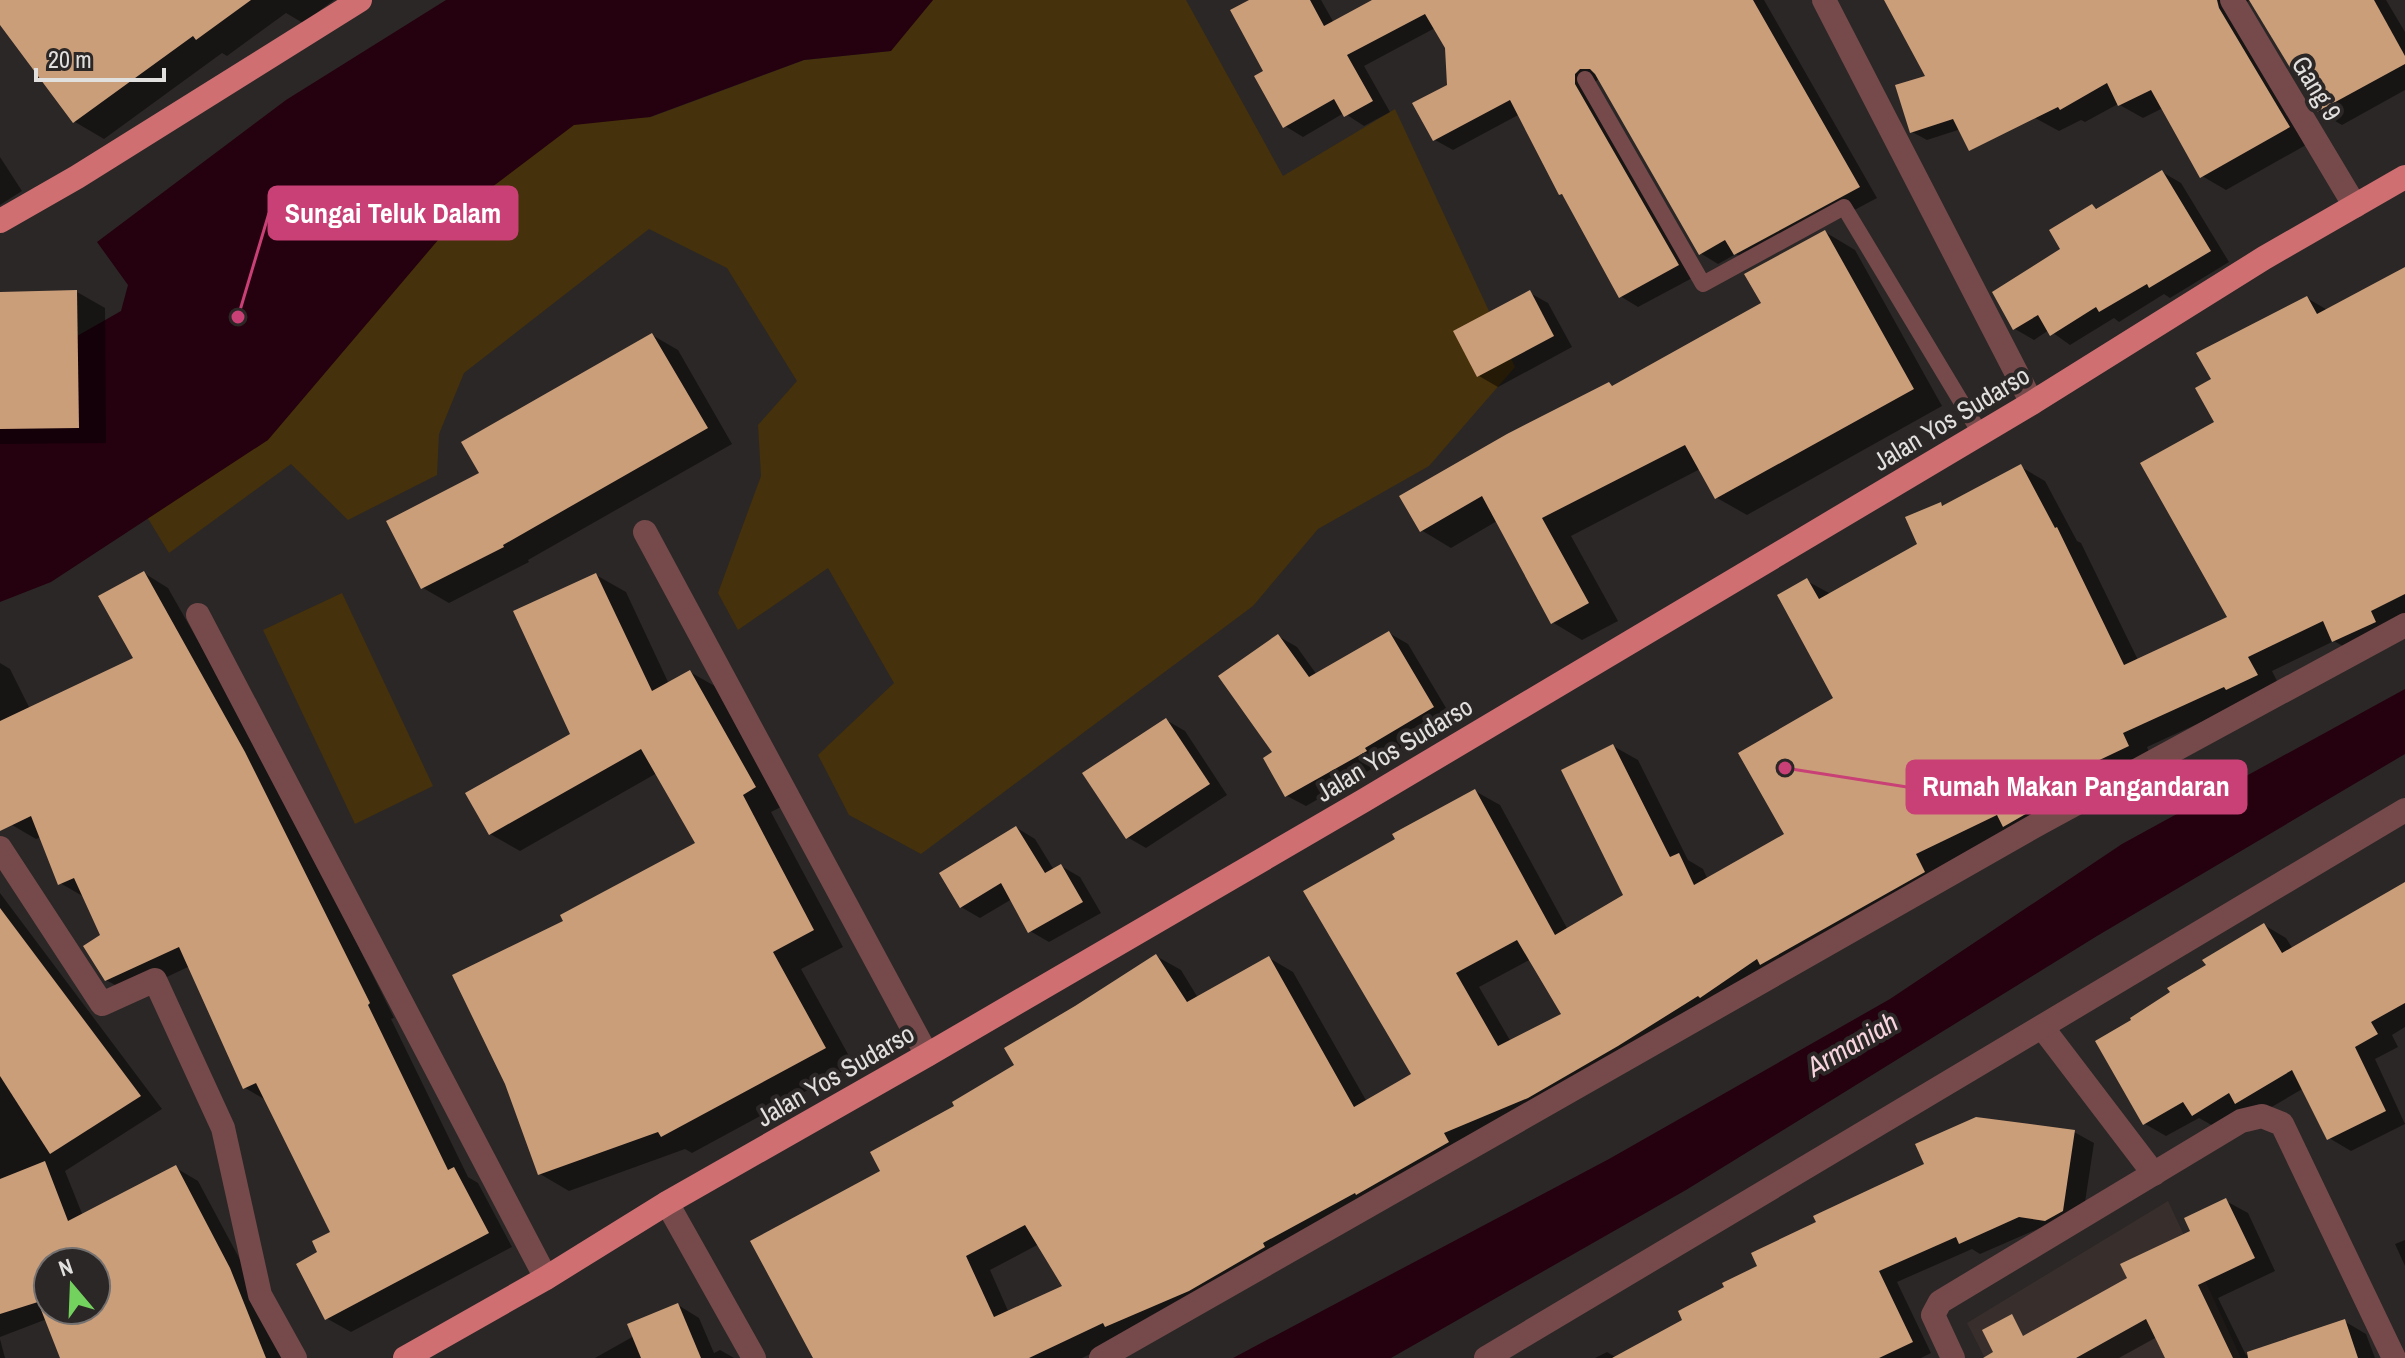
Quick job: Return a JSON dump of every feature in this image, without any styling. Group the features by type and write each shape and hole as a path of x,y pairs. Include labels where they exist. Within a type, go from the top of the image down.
{"highway":[{"path":"0,221 77,177 360,0"},
{"name":"Jalan Yos Sudarso","path":"405,1358 1363,801 2032,403 2264,258 2405,177"}],"street":[{"path":"1824,0 2032,403"},
{"name":"Gang 9","path":"2232,0 2355,206"},
{"path":"645,532 927,1055"},
{"path":"198,615 546,1278"},
{"path":"1101,1358 2040,823 2405,625"},
{"path":"1486,1358 2405,810"},
{"path":"0,848 102,1004 155,980 223,1128 260,1295 295,1358"},
{"path":"2042,1027 2154,1174"},
{"path":"1953,1358 1933,1315 1940,1302 2241,1121 2262,1116 2282,1124 2394,1358"},
{"path":"667,1203 754,1358"}],"lane":[{"path":"1585,79 1703,284 1844,207 1980,433"}],"shaded area":[{"path":"933,0 1186,0 1283,176 1395,109 1515,367 1429,466 1318,529 1253,606 921,854 849,815 818,755 894,683 828,568 738,630 718,593 761,476 758,425 797,381 727,268 649,229 464,373 439,434 437,475 348,520 291,464 169,553 141,507 488,129 651,117 804,60 890,51"},
{"path":"342,593 433,786 355,824 263,630"},
{"path":"2168,1201 2241,1358 1985,1358 1967,1323"}],"water":[{"path":"446,0 933,0 891,51 804,60 650,117 574,125 467,206 268,440 51,582 0,602 0,380 121,311 128,285 97,242 286,100"},
{"name":"Armaniah","path":"2405,689 2405,754 2097,936 1686,1190 1391,1358 1233,1358 1609,1159 1890,999 2122,844"}],"building":[{"path":"0,0 251,0 196,40 193,36 73,123 0,25"},
{"path":"1249,0 1310,0 1324,26 1372,0 1753,0 1860,187 1734,255 1725,240 1699,255 1595,74 1590,69 1580,69 1575,74 1575,84 1679,265 1619,298 1562,194 1559,195 1510,100 1433,141 1412,103 1447,85 1445,48 1425,14 1347,55 1373,101 1344,117 1334,99 1283,128 1254,76 1263,71 1230,10"},
{"path":"1884,0 2217,0 2290,127 2200,178 2151,90 2118,106 2107,83 2060,110 2058,107 1969,151 1953,119 1910,133 1895,85 1925,76"},
{"path":"2249,0 2374,0 2405,56 2405,64 2317,112"},
{"path":"2162,170 2211,251 2149,288 2147,284 2099,312 2096,307 2050,336 2038,315 2013,330 1992,292 2060,249 2049,230 2092,204 2096,209"},
{"path":"1825,230 1914,389 1715,499 1685,445 1542,518 1589,603 1551,624 1482,496 1420,532 1399,496 1507,434 1609,382 1612,386 1761,303 1744,274"},
{"path":"2405,267 2405,594 2371,611 2376,622 2332,642 2323,621 2248,657 2258,675 2123,733 2129,746 2030,793 2036,808 2003,827 1997,815 1916,854 1925,872 1760,965 1757,959 1700,998 1698,996 1528,1098 1444,1133 1449,1142 1263,1243 1265,1247 1189,1291 1105,1327 1103,1323 1029,1358 813,1358 750,1241 880,1171 870,1152 954,1106 952,1102 1014,1065 1004,1048 1156,954 1187,1002 1269,956 1354,1107 1411,1074 1303,891 1395,839 1392,834 1475,789 1555,935 1623,895 1561,770 1613,744 1670,857 1679,853 1694,885 1784,834 1738,753 1833,698 1777,595 1807,578 1819,599 1917,544 1905,517 1941,502 1942,506 2021,464 2057,527 2124,665 2227,617 2140,463 2214,422 2195,388 2211,379 2196,353 2307,296 2317,314","holes":["1517,940 1561,1014 1498,1046 1456,973","1025,1225 1062,1286 994,1317 966,1256"]},
{"path":"77,290 79,428 0,429 0,292"},
{"path":"1530,290 1554,336 1477,377 1453,331"},
{"path":"652,333 708,428 504,547 421,589 386,521 479,473 461,442"},
{"path":"144,571 245,752 370,1003 368,1005 448,1170 454,1167 489,1233 325,1320 296,1264 317,1252 312,1241 330,1232 256,1083 243,1089 179,947 105,981 83,946 100,935 74,878 58,885 31,816 0,831 0,721 133,658 98,596"},
{"path":"596,573 652,691 690,670 756,787 743,795 814,930 773,952 826,1048 661,1137 658,1132 538,1175 505,1084 452,975 563,921 560,915 695,843 641,749 489,835 465,793 570,734 513,611"},
{"path":"1389,631 1434,707 1365,748 1367,751 1285,797 1263,758 1272,752 1218,676 1278,634 1309,677"},
{"path":"1166,718 1210,784 1126,839 1082,773"},
{"path":"1016,826 1045,873 1061,864 1083,902 1028,933 1001,883 960,908 939,873"},
{"path":"2405,882 2405,1003 2371,1022 2378,1034 2355,1047 2386,1111 2327,1140 2292,1070 2235,1104 2229,1093 2192,1116 2183,1102 2143,1125 2095,1041 2170,992 2167,988 2206,965 2202,960 2264,923 2282,953"},
{"path":"0,908 141,1096 50,1154 0,1076"},
{"path":"1976,1117 2075,1130 2063,1211 2045,1221 2019,1217 1959,1244 1956,1237 1879,1271 1913,1342 1879,1358 1612,1358 1682,1320 1678,1311 1724,1287 1722,1283 1757,1266 1751,1253 1816,1222 1813,1216 1924,1164 1915,1144"},
{"path":"45,1161 68,1221 176,1165 230,1268 266,1358 60,1358 47,1326 112,1326 112,1246 32,1246 32,1304 0,1314 0,1179"},
{"path":"2226,1198 2255,1258 2198,1285 2233,1358 2165,1358 2146,1319 2076,1358 1983,1358 1993,1352 1982,1330 2012,1314 2023,1336 2127,1278 2120,1264 2190,1231 2184,1218"},
{"path":"678,1303 701,1358 641,1358 627,1324"},
{"path":"2345,1319 2358,1358 2248,1358 2247,1352"}],"place":[{"name":"Sungai Teluk Dalam","path":"238,317"},
{"name":"Rumah Makan Pangandaran","path":"1785,768"}]}
